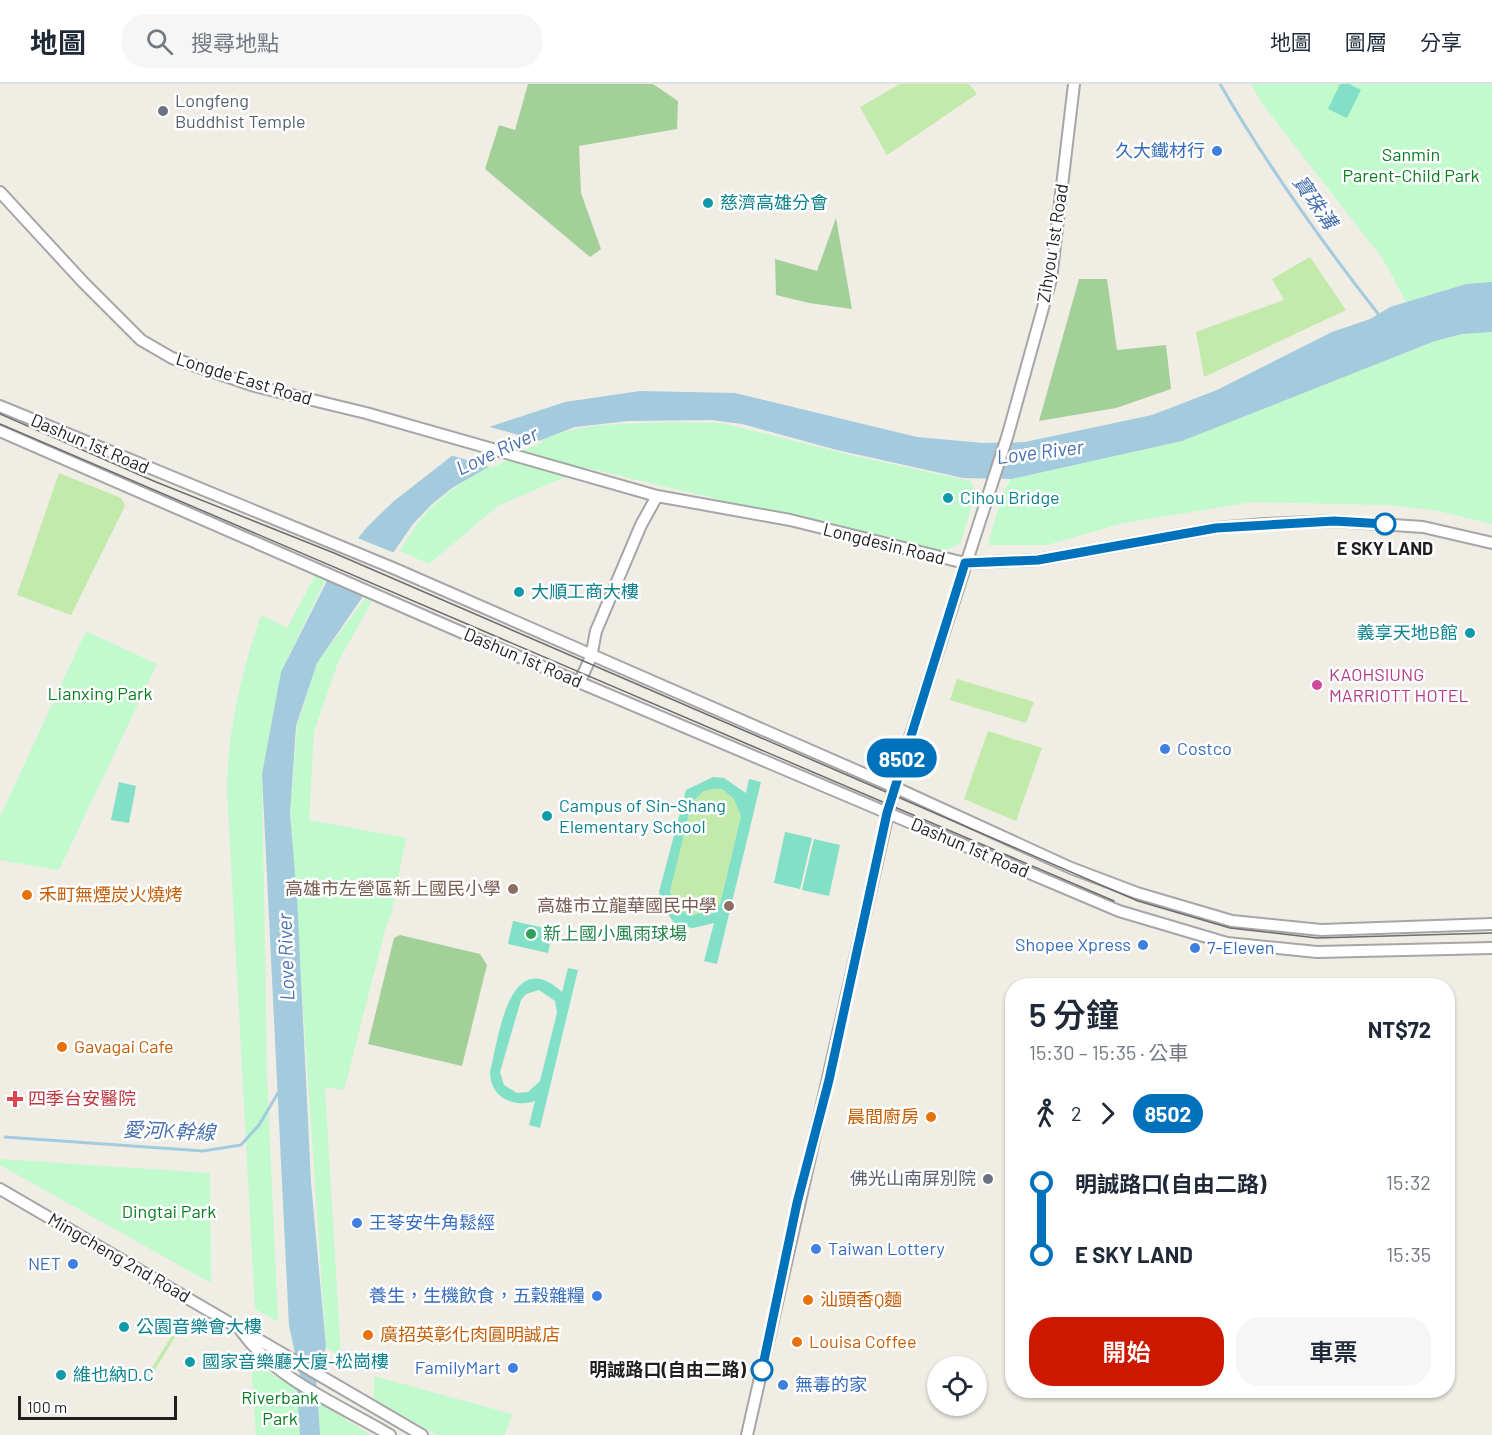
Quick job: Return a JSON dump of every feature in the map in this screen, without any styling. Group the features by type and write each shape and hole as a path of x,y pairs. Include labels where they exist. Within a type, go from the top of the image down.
{"street":[{"name":"Zihyou 1st Road","path":"965,563 1008,434 1051,279 1074,84"},
{"name":"Longde East Road","path":"0,192 83,282 141,340 190,366 657,496"},
{"name":"Dashun 1st Road","path":"0,406 393,568 591,657 894,787 1071,868 1137,893 1232,921 1321,930 1492,924"},
{"name":"Dashun 1st Road","path":"0,431 579,682 1119,911 1227,943 1317,952 1492,948"},
{"name":"Longdesin Road","path":"657,496 790,520 965,563 1038,560 1216,528 1334,521 1423,527 1492,543"},
{"path":"579,682 591,657 596,631 641,525 657,496"},
{"path":"747,1435 776,1313 797,1203 850,985 887,813 965,563"},
{"name":"Mingcheng 2nd Road","path":"0,1189 422,1435"},
{"name":"Mingcheng 2nd Road","path":"238,1327 257,1353 294,1380 390,1435"}],"green space":[{"path":"528,84 653,84 678,101 677,129 579,146 581,193 601,249 590,257 485,169 499,125 515,130"},
{"path":"900,84 969,84 977,94 887,155 860,107"},
{"name":"Sanmin Parent-Child Park","path":"1251,84 1492,84 1492,282 1466,284 1406,302 1383,259 1263,105"},
{"path":"1340,84 1349,84 1361,90 1347,118 1328,109"},
{"path":"836,218 852,309 809,303 776,295 775,259 817,271"},
{"path":"1310,257 1346,310 1204,377 1196,332 1284,300 1272,279"},
{"path":"1079,279 1107,279 1117,350 1166,345 1171,389 1116,408 1039,421"},
{"path":"1492,332 1492,524 1434,510 1387,505 1253,502 1123,523 1047,545 988,545 1002,494 1011,479 1182,441 1435,341 1462,334"},
{"path":"663,422 722,423 850,455 970,481 976,493 961,541 954,547 939,552 587,468 499,505 429,564 400,551 425,515 448,493 482,470 522,449 576,429"},
{"path":"59,473 121,498 125,506 71,615 17,595"},
{"path":"317,572 327,576 281,672 262,774 267,1075 278,1322 255,1309 227,791 228,768 237,702 247,658 261,615 287,628"},
{"path":"365,599 372,601 338,662 314,732 309,820 406,838 391,915 385,930 344,1090 325,1087 341,1357 326,1347 290,814 297,726 317,663"},
{"name":"Lianxing Park","path":"86,631 157,664 59,870 0,860 0,817"},
{"path":"957,679 1034,702 1026,723 950,700"},
{"path":"988,731 1042,748 1016,821 964,799"},
{"path":"713,777 724,778 746,793 749,779 761,782 717,964 704,961 714,923 693,928 676,925 663,908 659,892 686,790","holes":["722,789 734,799 741,816 720,904 711,910 690,916 677,907 670,892 692,802 704,791"]},
{"path":"119,782 136,786 129,823 111,820"},
{"path":"722,789 734,799 741,816 720,904 711,910 690,916 677,907 670,892 692,802 704,791"},
{"path":"785,832 812,838 800,889 774,883"},
{"path":"814,839 840,845 829,896 802,890"},
{"name":"新上國小風雨球場","path":"513,921 553,930 548,953 508,944"},
{"path":"400,935 480,954 487,965 462,1066 368,1044 394,938"},
{"path":"568,968 578,970 540,1128 529,1125 535,1101 519,1103 505,1099 494,1088 490,1072 502,1020 518,987 530,979 544,980 562,992","holes":["539,990 555,1001 557,1013 540,1081 528,1092 517,1093 504,1085 500,1072 521,1000 526,994"]},
{"name":"Dingtai Park","path":"0,1159 210,1173 211,1283 0,1165"},
{"path":"180,1323 183,1324 147,1383 144,1380"},
{"name":"Riverbank Park","path":"251,1361 371,1435 256,1435"},
{"path":"374,1376 512,1414 505,1435 437,1435 374,1399"}],"water":[{"name":"Love River","path":"1492,282 1492,332 1462,334 1435,341 1182,441 1011,479 963,478 837,450 742,424 712,420 628,421 575,427 523,447 452,488 432,504 413,524 317,663 296,726 290,814 297,897 311,1182 326,1347 308,1412 289,1326 262,774 281,672 332,571 367,527 394,501 489,427 565,402 640,391 735,393 917,437 983,443 1025,442 1152,415 1217,390 1332,332 1370,319 1390,307 1466,284"}],"pier":[{"path":"486,426 544,442 524,450 493,468 447,454"},
{"path":"355,537 397,554 368,597 325,577"}],"waterway":[{"name":"寶珠溝","path":"1220,84 1295,202 1379,315"},
{"name":"愛河K幹線","path":"5,1137 203,1151 241,1145 259,1125 278,1093"},
{"name":"Love River","path":"307,1387 310,1435"}],"tram line":[{"path":"0,414 156,482 334,553 1138,901 1230,928 1317,938 1492,933"},
{"path":"0,424 1114,901"}],"bus line":[{"name":"8502","path":"762,1370 776,1313 797,1203 829,1080 887,813 965,563 1038,560 1216,528 1334,521 1385,524"}],"place":[{"name":"Longfeng Buddhist Temple","path":"163,111"},
{"name":"久大鐵材行","path":"1217,151"},
{"name":"慈濟高雄分會","path":"708,203"},
{"name":"Cihou Bridge","path":"948,498"},
{"name":"E SKY LAND","path":"1385,524"},
{"name":"大順工商大樓","path":"519,592"},
{"name":"義享天地B館","path":"1470,633"},
{"name":"KAOHSIUNG MARRIOTT HOTEL","path":"1317,685"},
{"name":"Costco","path":"1165,749"},
{"name":"Campus of Sin-Shang Elementary School","path":"547,816"},
{"name":"高雄市左營區新上國民小學","path":"513,889"},
{"name":"禾町無煙炭火燒烤","path":"27,895"},
{"name":"高雄市立龍華國民中學","path":"729,906"},
{"name":"新上國小風雨球場","path":"531,934"},
{"name":"Shopee Xpress","path":"1143,945"},
{"name":"7-Eleven","path":"1195,948"},
{"name":"Gavagai Cafe","path":"62,1047"},
{"name":"四季台安醫院","path":"15,1099"},
{"name":"晨間廚房","path":"931,1117"},
{"name":"佛光山南屏別院","path":"988,1179"},
{"name":"王苓安牛角鬆經","path":"357,1223"},
{"name":"Taiwan Lottery","path":"816,1249"},
{"name":"NET","path":"73,1264"},
{"name":"養生，生機飲食，五穀雜糧","path":"597,1296"},
{"name":"汕頭香Q麵","path":"808,1300"},
{"name":"公園音樂會大樓","path":"124,1327"},
{"name":"廣招英彰化肉圓明誠店","path":"368,1335"},
{"name":"Louisa Coffee","path":"797,1342"},
{"name":"國家音樂廳大廈-松崗樓","path":"190,1362"},
{"name":"FamilyMart","path":"513,1368"},
{"name":"明誠路口(自由二路)","path":"762,1370"},
{"name":"維也納D.C","path":"61,1375"},
{"name":"無毒的家","path":"783,1385"}]}
